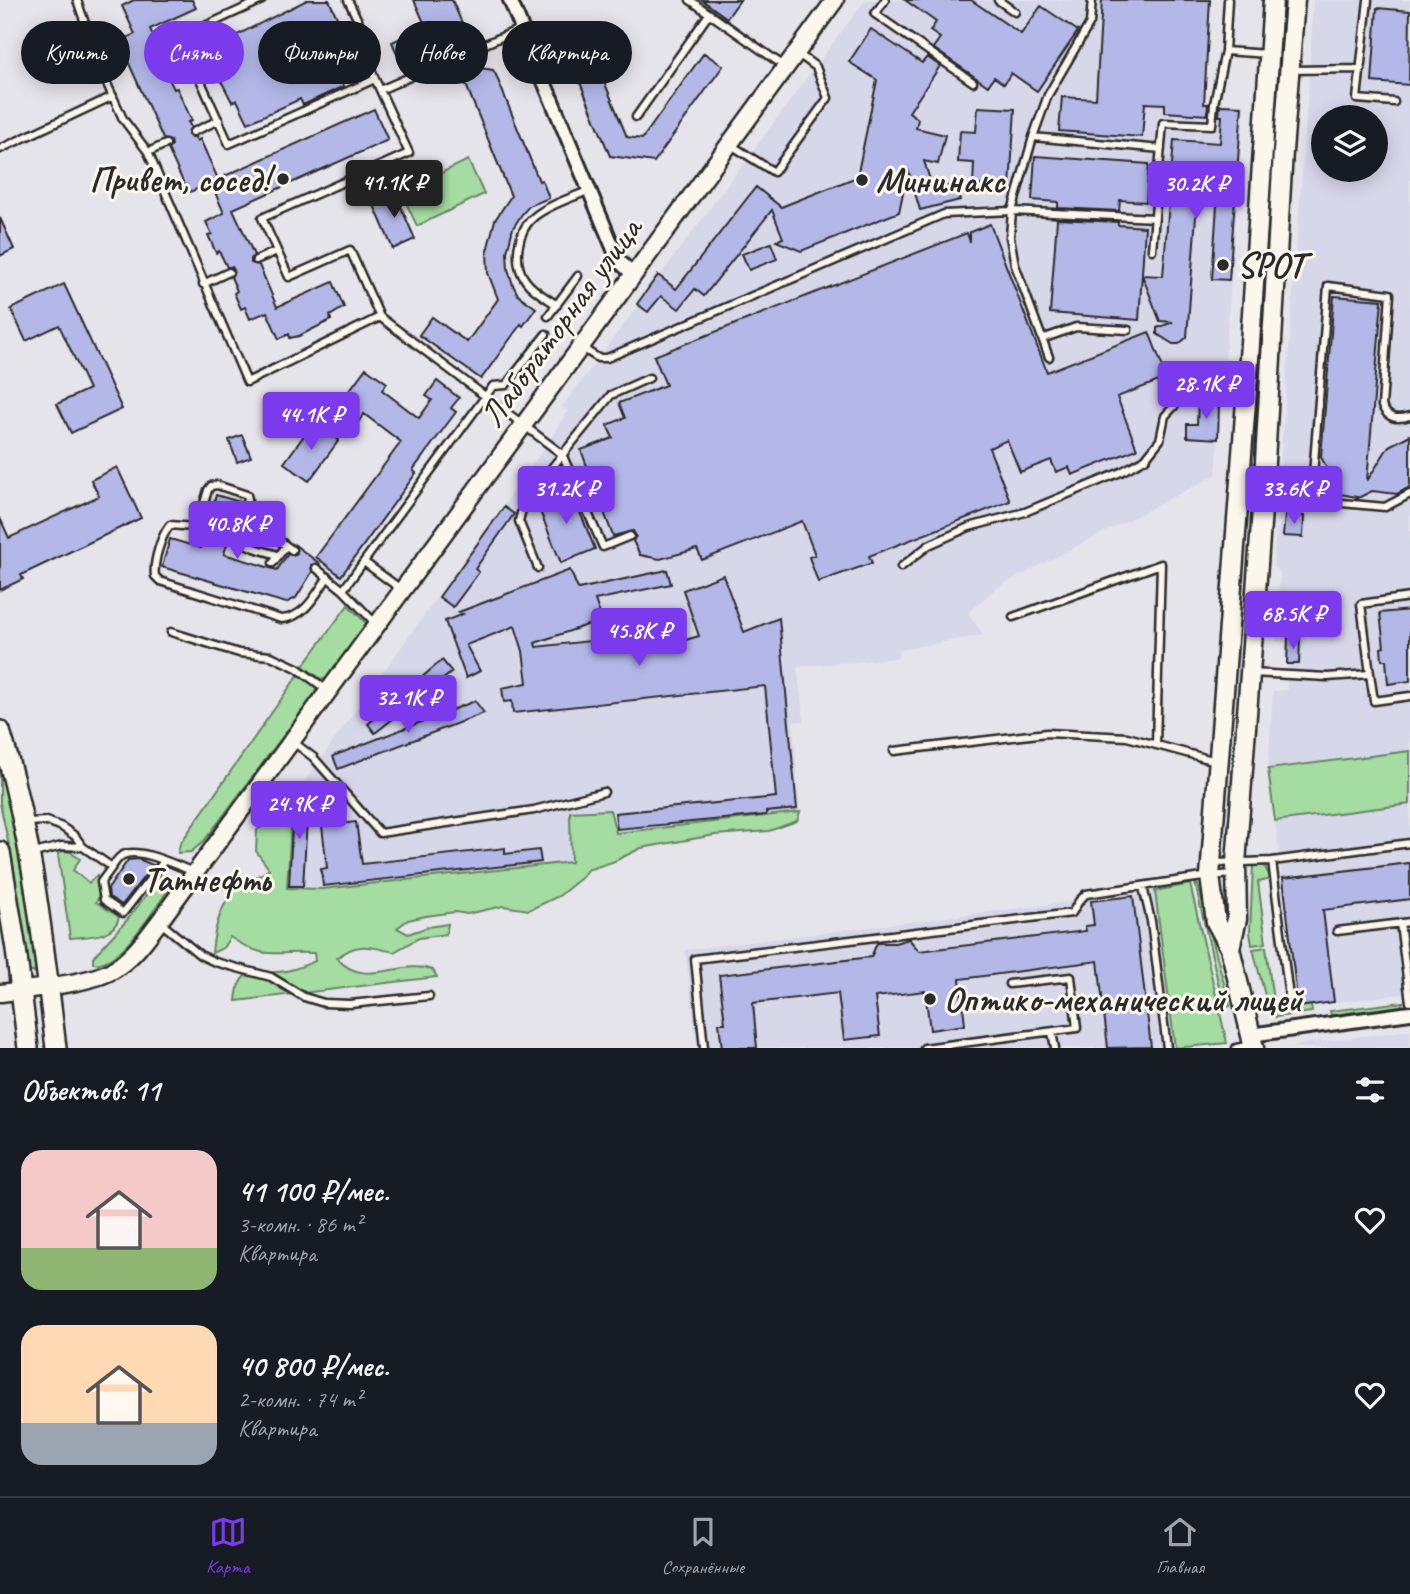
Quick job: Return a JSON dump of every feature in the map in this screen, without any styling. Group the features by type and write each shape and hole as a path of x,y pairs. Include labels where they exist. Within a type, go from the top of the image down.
{"main road":[{"path":"1248,1044 1230,948 1216,922 1210,869 1247,388 1273,0"},
{"path":"1230,948 1237,919 1236,869 1295,0"},
{"path":"1232,592 1254,593"},
{"path":"0,731 25,822 56,1048"},
{"path":"0,852 16,949 10,992 28,1048"}],"street":[{"path":"510,0 519,21"},
{"name":"Лабораторная улица","path":"10,992 73,982 113,970 133,954 835,0"},
{"path":"546,84 620,262 634,275"},
{"path":"1248,1044 1410,1013"}],"lane":[{"path":"77,0 103,75 123,118 148,152 247,382 380,317"},
{"path":"262,0 181,37 229,144 364,84"},
{"path":"348,0 358,21"},
{"path":"690,0 786,68"},
{"path":"884,0 875,14 973,82"},
{"path":"998,0 1015,12"},
{"path":"1049,357 1015,265 1010,237 1012,211 1048,95 1090,23 1092,1 1083,0"},
{"path":"1152,250 1163,123 1212,125 1213,104 1225,51 1228,0"},
{"path":"1368,0 1357,99 1394,102"},
{"path":"636,117 709,14"},
{"path":"380,90 502,37"},
{"path":"1225,51 1270,55"},
{"path":"730,144 774,172 828,98 816,67 797,53"},
{"path":"1289,70 1361,69"},
{"path":"377,84 408,153 262,218 289,278 350,250 380,317 562,454 603,547 630,537"},
{"path":"0,149 113,96"},
{"path":"193,132 219,120"},
{"path":"1033,137 1161,149"},
{"path":"148,152 166,144"},
{"path":"556,305 526,281 519,268 518,254 524,227 533,217 590,190"},
{"path":"581,347 598,358 607,358 944,214 1012,211 1155,218"},
{"path":"256,260 277,251"},
{"path":"203,284 229,272"},
{"path":"548,316 578,276"},
{"path":"1311,500 1328,286 1390,294 1382,406 1391,417 1398,419 1410,416"},
{"path":"1042,339 1076,327 1128,330"},
{"path":"343,590 493,386 506,385 546,334"},
{"path":"538,568 519,521 524,502 611,395 649,378"},
{"path":"901,567 929,545 969,527 1025,512 1121,472 1144,459 1160,440 1165,416 1180,400 1226,387 1247,388"},
{"path":"278,555 245,546 239,541 238,533 247,495 217,485 208,490 198,523 194,527 170,526 165,531 154,569 155,576 160,581 281,618 298,615 328,577"},
{"path":"1263,496 1385,507 1410,494"},
{"path":"244,514 289,548 278,555 273,563"},
{"path":"364,562 402,590"},
{"path":"1013,617 1161,564 1156,745"},
{"path":"316,568 343,590 377,625"},
{"path":"1410,597 1361,604 1374,701 1410,696"},
{"path":"171,632 239,653 271,656 296,668 328,691"},
{"path":"1249,673 1327,677 1370,674"},
{"path":"894,751 1047,733 1127,737 1217,761"},
{"path":"292,740 313,757 380,833 534,810 604,792"},
{"path":"25,822 47,821 62,827 75,836 83,847 112,867"},
{"path":"704,1048 695,959 1072,913 1086,894 1143,887 1210,869 1236,869 1272,861 1410,843"},
{"path":"30,854 62,846 83,847"},
{"path":"164,861 123,913 104,900 101,882 120,856 131,853 164,861 195,872"},
{"path":"1272,861 1290,1004"},
{"path":"1210,869 1236,869"},
{"path":"1143,887 1151,920 1167,1048"},
{"path":"159,922 207,958 271,977 304,998 351,1004 429,996"},
{"path":"1337,931 1410,922"},
{"path":"1400,923 1410,1002"},
{"path":"924,1048 1077,1028 1071,976 1009,984"},
{"path":"1052,1032 1055,1048"}],"shaded area":[{"path":"865,0 1210,0 1204,101 1245,104 1216,475 996,588 968,613 983,635 900,650 898,658 797,667 804,721 793,722 800,812 615,833 570,812 572,862 322,889 287,888 292,809 289,803 547,444 567,411 562,407"},
{"path":"1313,0 1410,0 1410,751 1268,769 1273,691 1287,690 1288,642 1276,642 1280,572 1273,566 1276,528 1279,528 1276,523 1309,76 1321,77 1321,65 1310,64"},
{"path":"1410,804 1410,993 1298,1007 1275,821"},
{"name":"Оптико-механический лицей","path":"1155,891 1175,1048 697,1048 685,950"},
{"path":"1410,1030 1410,1048 1288,1048 1308,1043"}],"green space":[{"path":"468,160 484,194 417,226 401,192"},
{"path":"348,605 369,626 330,678 321,679 303,666"},
{"path":"298,675 316,686 315,694 204,841 191,852 178,853 180,844"},
{"path":"1410,751 1410,804 1275,821 1268,769"},
{"path":"0,765 16,827 34,947 35,973 29,971 13,865 0,803"},
{"path":"289,803 292,809 287,888 322,889 571,862 570,812 610,810 616,833 800,812 797,821 769,831 715,835 641,848 615,861 587,870 559,896 529,910 503,906 467,914 455,912 408,920 397,928 408,934 448,924 446,934 419,938 394,952 357,947 337,958 359,972 421,967 433,970 437,977 236,1001 240,982 249,974 288,971 315,961 314,953 262,952 230,937 223,948 212,953 217,923 230,895 245,882 269,869 256,851 257,830 279,816"},
{"path":"62,851 70,852 80,859 73,870 89,883 97,875 101,894 96,902 119,917 112,929 92,936 70,938 58,854"},
{"path":"1264,865 1271,879 1258,882 1266,943 1252,945 1250,932 1253,866"},
{"path":"166,874 172,879 171,886 136,934 114,956 103,962 93,963 93,957 127,920 161,876"},
{"path":"1195,883 1198,885 1230,1006 1224,1008"},
{"path":"1190,884 1227,1043 1175,1048 1155,891"},
{"path":"1266,947 1274,1009 1311,1005 1312,1012 1276,1017 1270,1015 1253,949"},
{"path":"1403,1002 1401,1006 1331,1015 1330,1011"}],"building":[{"path":"134,0 192,0 196,8 168,21 144,21 144,84 172,84 174,89 177,88 192,121 188,122 191,127 188,134 197,141 200,139 218,179 374,109 388,140 233,209 254,255 251,263 259,265 277,307 333,282 344,307 330,316 331,320 299,336 290,338 289,334 279,339 267,312 250,319 245,307 241,309 231,277 234,270 227,267 219,251 216,253 208,235 212,234 206,222 224,213 211,183 190,192 187,185 185,186 168,149 172,145 171,141 163,139 130,66 130,36 135,34 122,6"},
{"path":"307,0 329,0 339,21 265,21"},
{"path":"414,0 452,0 461,21 423,21"},
{"path":"702,0 740,0 727,18"},
{"path":"905,0 971,0 1021,34 1041,6 1078,31 1037,91 1011,73 1004,84 994,77 988,86 933,48 940,38 930,31 936,22"},
{"path":"1102,0 1210,0 1204,104 1208,104 1207,115 1165,112 1165,104 1145,103 1142,137 1059,131 1062,97 1096,99"},
{"path":"1377,8 1410,11 1409,85 1372,82"},
{"path":"258,24 258,84 344,86 303,105 300,99 248,123 237,100 232,102 223,84 244,84 244,32"},
{"path":"871,29 922,63 927,57 940,66 909,112 918,119 916,128 945,135 938,164 924,161 933,189 956,184 960,200 920,210 908,169 899,212 801,251 776,241 783,238 772,210 704,296 695,289 679,309 661,296 648,312 637,304 658,275 676,289 756,187 781,207 857,177 877,80 849,62"},
{"path":"704,53 723,66 654,162 610,156 581,84 605,84 627,137 642,139"},
{"path":"488,69 493,70 496,75 539,181 542,180 549,198 529,206 522,214 513,228 507,252 508,269 518,295 536,308 481,379 419,335 432,317 467,342 498,299 488,273 487,251 495,220 511,196 466,84 488,84"},
{"path":"1220,105 1242,106 1229,280 1212,279 1218,190 1198,189 1187,337 1179,344 1173,344 1157,334 1157,328 1173,322 1160,321 1142,275 1163,276 1174,140 1220,143"},
{"path":"978,107 1015,109 1010,187 973,185 974,163 958,162 960,131 976,132"},
{"path":"1035,156 1149,164 1146,202 1120,200 1119,211 1058,208 1058,202 1032,200"},
{"path":"394,191 415,239 393,249 372,201"},
{"path":"0,218 14,249 0,256"},
{"path":"1057,219 1118,222 1118,225 1145,227 1139,320 1050,313"},
{"path":"990,224 1047,372 1149,332 1167,378 1117,397 1137,449 1072,475 1069,467 1056,472 1051,460 1020,472 1007,440 989,448 1010,501 869,556 872,563 818,582 809,557 815,555 802,521 702,560 697,549 660,559 640,555 633,541 636,536 633,531 613,536 581,450 613,438 607,425 625,418 619,403 666,385 654,356 967,233 970,242 970,232"},
{"path":"771,243 777,259 749,270 742,254"},
{"path":"64,284 122,409 71,433 57,404 89,389 59,325 26,341 11,309"},
{"path":"1334,296 1382,300 1367,481 1389,446 1410,435 1410,487 1397,494 1372,491 1356,499 1357,497 1340,494 1321,457"},
{"path":"366,368 387,383 382,390 419,418 432,400 426,396 437,381 459,398 451,408 456,412 413,470 416,473 341,576 316,557 401,442 364,414 359,421 338,406"},
{"path":"1198,401 1219,401 1218,439 1187,437 1187,424 1197,424"},
{"path":"314,422 339,440 309,481 284,463"},
{"path":"242,435 251,457 237,462 229,440"},
{"path":"117,467 141,518 21,575 23,579 0,590 0,518 9,538 99,496 91,480"},
{"path":"571,490 595,549 561,563 537,504"},
{"path":"216,495 240,502 224,554 277,570 288,554 297,553 295,545 319,563 311,565 312,572 296,598 286,603 162,567 170,539 201,548"},
{"path":"504,507 514,514 475,569 479,572 453,607 439,597"},
{"path":"1285,515 1304,516 1303,537 1283,536"},
{"path":"570,570 578,589 667,570 671,584 595,600 602,620 535,643 536,647 663,633 665,646 699,636 683,590 723,575 744,632 779,618 797,809 766,812 766,815 617,829 615,813 776,797 765,686 513,713 512,701 504,702 502,688 527,683 523,651 515,626 466,645 480,671 466,678 445,621 463,614 459,612"},
{"path":"1410,610 1410,681 1388,684 1386,660 1382,660 1381,648 1384,647 1380,613"},
{"path":"1288,638 1300,639 1299,664 1287,664"},
{"path":"442,660 452,672 375,733 368,724"},
{"path":"475,701 484,713 338,769 333,756"},
{"path":"309,786 303,886 289,886 293,809"},
{"path":"356,822 362,864 505,848 505,854 539,850 541,862 323,886 321,869 327,868 322,826"},
{"name":"Татнефть","path":"138,859 153,865 122,905 109,897 108,889 128,860"},
{"path":"1410,863 1410,899 1323,910 1334,1002 1298,1007 1283,878"},
{"path":"1133,896 1151,1047 1108,1048 1098,961 960,979 965,1025 930,1030 925,991 875,997 880,1036 844,1040 838,993 753,1003 757,1048 722,1048 719,1023 725,1023 719,975 871,957 877,943 895,943 909,939 919,951 1086,931 1085,926 1094,925 1091,901"}],"place":[{"name":"Привет, сосед!","path":"283,179"},
{"name":"Мининакс","path":"862,180"},
{"name":"SPOT","path":"1223,265"},
{"name":"Татнефть","path":"129,879"},
{"name":"Оптико-механический лицей","path":"930,999"}]}
